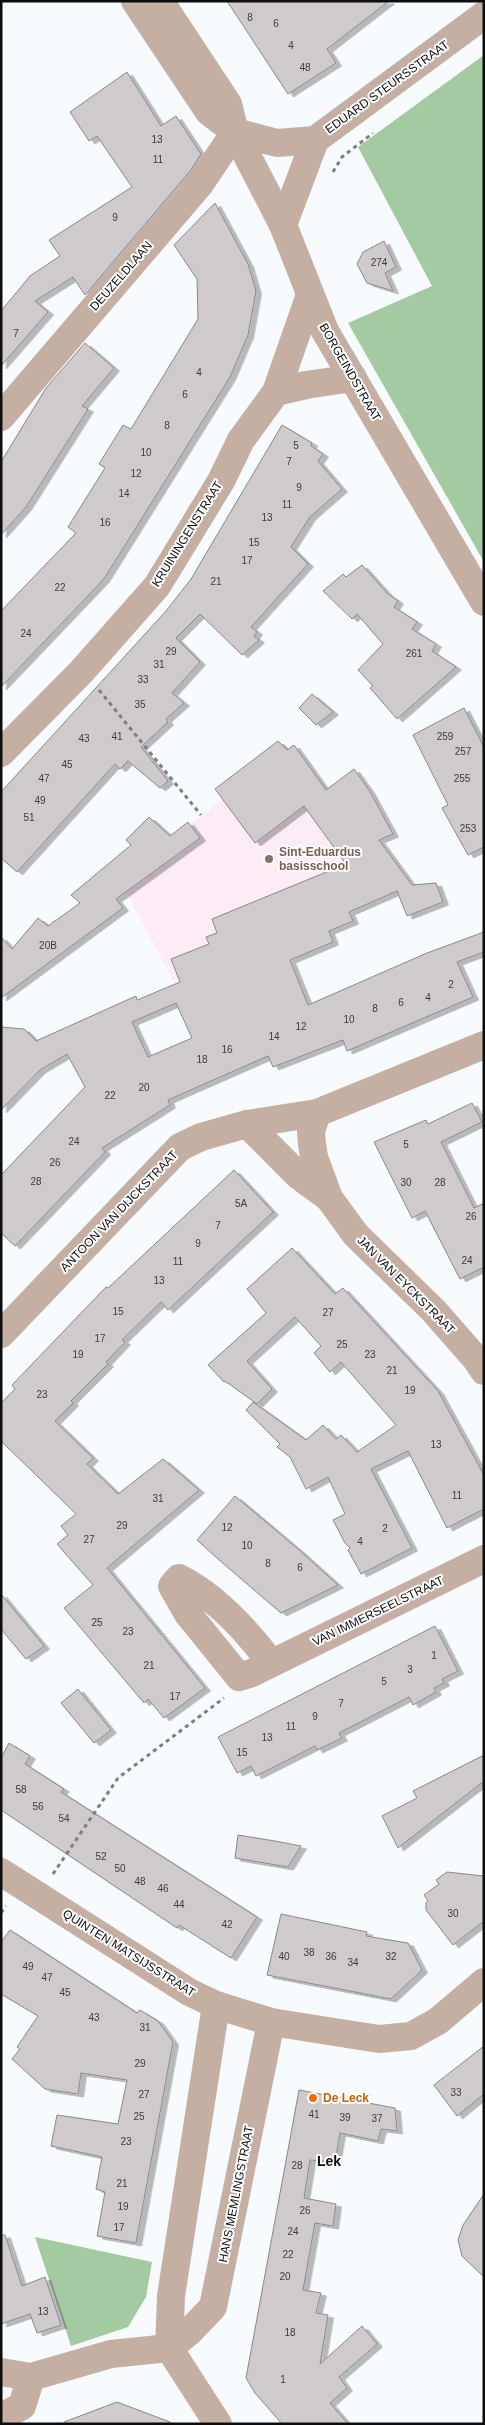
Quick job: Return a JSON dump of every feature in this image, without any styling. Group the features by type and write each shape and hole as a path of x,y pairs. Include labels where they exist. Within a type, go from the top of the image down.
{"street":[{"path":"135,1 209,112 235,132 281,144 316,140"},
{"path":"160,1 228,104 235,132"},
{"name":"EDUARD STEURSSTRAAT","path":"283,225 316,140 484,16"},
{"name":"BORGEINDSTRAAT","path":"235,132 283,225 325,331 484,602"},
{"name":"DEUZELDLAAN","path":"1,417 200,184 235,132"},
{"name":"KRUININGENSTRAAT","path":"1,753 80,672 157,586 221,481 241,440 276,392 310,295"},
{"path":"276,392 352,378"},
{"name":"ANTOON VAN DIJCKSTRAAT","path":"1,1334 180,1147 201,1137 247,1124 316,1113 484,1045"},
{"name":"JAN VAN EYCKSTRAAT","path":"316,1113 311,1131 312,1144 314,1157 329,1198 356,1235 434,1311 476,1359 484,1371"},
{"name":"JAN VAN EYCKSTRAAT","path":"247,1124 299,1176 329,1198"},
{"name":"VAN IMMERSEELSTRAAT","path":"239,1677 252,1673 484,1559"},
{"path":"239,1677 188,1614 172,1586 180,1578 198,1588 256,1643 271,1663"},
{"name":"QUINTEN MATSIJSSTRAAT","path":"1,1872 189,1992 216,2005 271,2022 379,2039 411,2036 438,2020 484,1982"},
{"path":"216,2005 171,2296 169,2348 218,2424"},
{"name":"HANS MEMLINGSTRAAT","path":"169,2348 189,2332 213,2307 271,2022"},
{"path":"1,2372 30,2377 111,2354 169,2348"},
{"path":"1,2417 22,2406 30,2377"}],"path":[{"path":"80,672 114,707 201,815"},
{"path":"38,1896 118,1778 226,1696 239,1677"}],"shaded area":[{"name":"Sint-Eduardus basisschool","path":"294,745 326,790 349,800 412,885 174,983 119,878"}],"green space":[{"path":"484,55 484,562 348,323 432,286 358,147"},
{"path":"35,2237 152,2262 146,2297 128,2327 71,2346"}],"building":[{"path":"227,1 389,1 327,49 336,63 288,94"},
{"path":"127,72 161,126 176,116 201,154 191,170 85,295 73,277 35,301 48,312 1,366 1,311 30,276 60,256 49,240 132,187 97,136 89,141 70,112"},
{"path":"215,203 248,264 256,291 248,335 230,377 104,579 1,687 1,611 76,533 68,527 105,468 99,464 123,425 131,429 198,319 197,279 174,245"},
{"path":"384,241 396,267 385,273 393,291 367,283 357,264 363,252"},
{"path":"85,343 114,368 82,406 88,409 26,507 1,535 1,462 46,388"},
{"path":"282,425 312,443 311,446 323,454 318,461 342,489 310,517 291,547 308,564 251,627 257,632 254,636 259,640 242,655 200,614 176,638 200,662 172,693 184,703 166,719 168,722 141,747 168,781 160,788 128,761 120,769 115,764 17,872 1,858 1,792 166,611 191,579"},
{"path":"362,565 387,593 398,601 394,607 417,622 412,629 436,644 432,651 456,667 397,719 370,688 373,686 358,670 383,644 357,614 352,619 323,591 343,574 346,577"},
{"path":"312,694 333,712 316,725 299,708"},
{"path":"464,708 484,747 484,847 468,855 442,808 448,805 413,735"},
{"path":"278,741 287,750 294,745 326,790 354,769 369,790 393,834 379,840 412,885 436,883 443,902 407,916 397,891 349,912 353,921 329,931 333,942 290,960 308,1005 427,953 484,932 484,952 457,962 473,997 347,1051 343,1040 273,1067 268,1056 168,1100 170,1105 102,1148 105,1152 15,1246 1,1233 1,1175 85,1087 67,1054 40,1070 1,1110 1,1027 24,1029 36,1041 136,996 137,1000 180,982 171,959 209,944 206,937 217,933 212,919 346,864 304,806 255,843 215,789","holes":["176,1003 192,1038 148,1057 132,1022"]},
{"path":"149,817 170,836 188,822 200,838 116,899 123,908 1,998 1,937 12,949 38,918 48,926 80,903 71,895 131,845 126,840"},
{"path":"472,1103 482,1122 441,1142 474,1208 484,1203 484,1267 460,1279 425,1211 412,1218 374,1142 426,1120 428,1124"},
{"path":"234,1170 273,1212 168,1310 161,1302 122,1340 125,1342 106,1362 108,1364 71,1401 73,1403 55,1421 93,1458 87,1464 118,1494 163,1459 199,1490 107,1568 205,1688 164,1718 148,1699 144,1703 64,1608 93,1585 57,1544 68,1535 61,1526 76,1514 1,1441 1,1403 15,1389 12,1385 106,1287 108,1288"},
{"path":"292,1248 335,1294 343,1288 438,1391 484,1475 484,1509 447,1528 408,1451 371,1469 412,1548 361,1574 348,1550 350,1548 345,1543 333,1520 345,1514 328,1477 306,1489 290,1457 277,1447 280,1444 246,1410 253,1402 306,1440 323,1425 336,1439 341,1435 357,1452 396,1425 341,1362 330,1372 314,1353 321,1346 295,1317 247,1361 272,1389 257,1404 224,1382 208,1365 266,1313 247,1289"},
{"path":"235,1496 338,1585 281,1613 218,1559 197,1540"},
{"path":"1,1594 44,1646 26,1659 1,1629"},
{"path":"435,1626 458,1671 442,1679 444,1683 434,1688 436,1692 413,1705 409,1697 339,1733 342,1738 317,1750 315,1746 256,1776 251,1766 237,1773 218,1737"},
{"path":"78,1689 111,1730 94,1743 61,1703"},
{"path":"9,1743 30,1756 25,1764 64,1789 61,1792 257,1917 231,1958 179,1925 177,1928 1,1810 1,1758"},
{"path":"484,1755 484,1781 398,1848 382,1816 417,1798 413,1791"},
{"path":"238,1835 301,1846 288,1867 235,1858"},
{"path":"447,1872 484,1876 484,1921 453,1945 426,1910 426,1903 428,1901 424,1895 439,1884 436,1880"},
{"path":"281,1914 367,1932 366,1936 408,1943 422,1970 391,1999 267,1975"},
{"path":"10,1930 137,2013 140,2010 158,2021 173,2042 136,2243 97,2236 105,2192 96,2189 102,2157 51,2146 57,2115 118,2124 127,2080 81,2073 78,2094 45,2089 12,2059 20,2049 17,2047 38,2016 1,1994 1,1942"},
{"path":"484,2046 484,2094 457,2116 434,2085"},
{"path":"299,2090 395,2108 397,2131 381,2129 378,2141 340,2133 335,2162 310,2160 304,2198 336,2204 333,2226 315,2223 303,2290 321,2293 316,2313 328,2315 320,2364 362,2326 377,2344 339,2377 347,2388 330,2403 348,2424 282,2424 255,2393 246,2378"},
{"path":"484,2194 484,2277 462,2256 458,2240 463,2225"},
{"path":"1,2235 5,2235 22,2286 45,2277 61,2325 37,2333 30,2314 1,2324"},
{"path":"117,2402 170,2422 169,2424 64,2424 64,2422"}],"place":[{"name":"Sint-Eduardus basisschool","path":"269,859"},
{"name":"De Leck","path":"313,2098"}],"district":[{"name":"Lek","path":"329,2161"}]}
